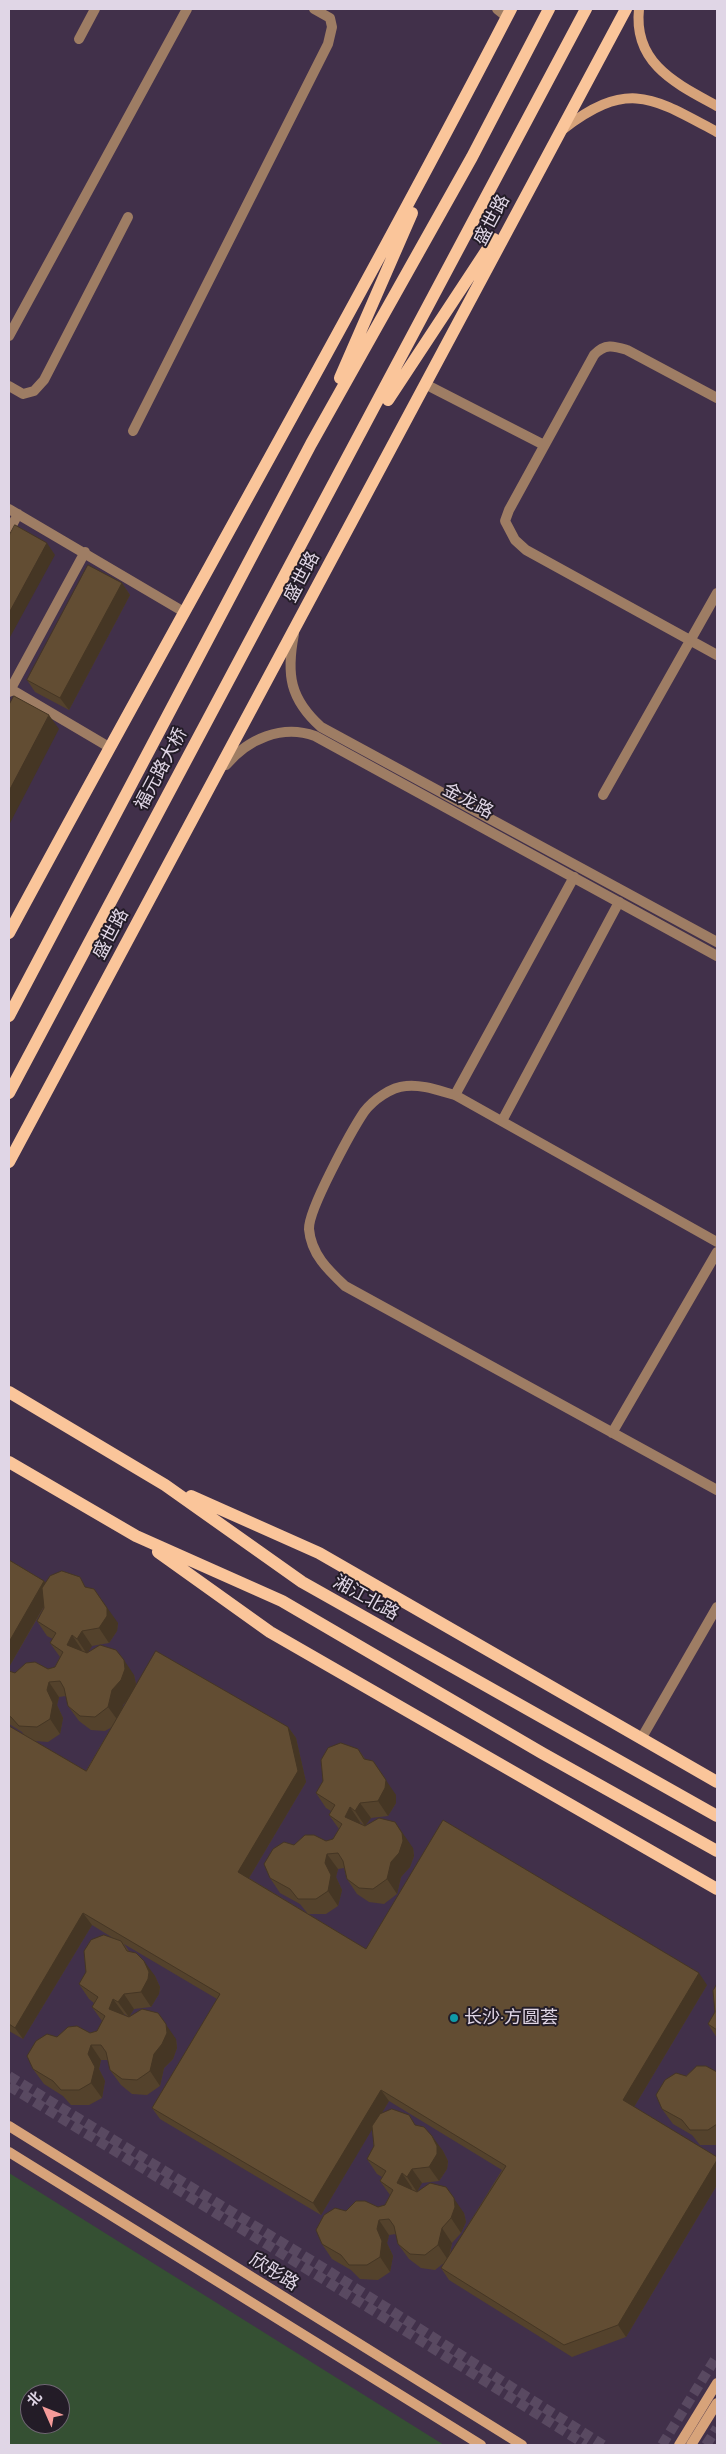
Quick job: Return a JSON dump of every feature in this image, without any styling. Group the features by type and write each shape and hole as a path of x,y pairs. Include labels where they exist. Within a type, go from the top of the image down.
{"main road":[{"path":"311,444 472,157 549,9"},
{"path":"346,462 586,9"},
{"name":"盛世路","path":"9,1162 626,9"},
{"path":"638,9 640,32 651,61 672,81 717,106"},
{"path":"311,444 442,144 505,12"},
{"path":"559,132 574,120 605,104 631,98 650,99 670,106 717,132"},
{"path":"9,933 109,747 442,144"},
{"path":"346,462 534,178"},
{"name":"福元路大桥","path":"9,1016 311,444"},
{"name":"福元路大桥","path":"9,1093 346,462"},
{"name":"湘江北路","path":"9,1392 165,1485 302,1582 717,1816"},
{"path":"9,1462 136,1536 270,1632 717,1889"},
{"path":"165,1485 319,1553 717,1782"},
{"path":"136,1536 282,1601 717,1851"},
{"name":"欣彤路","path":"9,2126 522,2445"},
{"path":"9,2152 481,2445"},
{"path":"679,2445 717,2383"},
{"path":"691,2445 717,2402"}],"street":[{"path":"79,39 94,9"},
{"path":"9,336 188,9"},
{"path":"133,431 328,44 332,27 330,18 314,9"},
{"path":"9,386 23,394 34,391 44,380 128,218"},
{"path":"717,398 628,350 612,345 601,347 594,355 509,510 505,521 515,540 526,550 717,655"},
{"path":"426,384 544,446"},
{"path":"9,530 13,512 85,552 184,612"},
{"path":"85,552 9,689 109,747"},
{"path":"603,795 717,593"},
{"name":"金龙路","path":"296,627 290,659 291,677 300,706 321,727 717,942"},
{"name":"金龙路","path":"210,786 234,755 250,744 280,732 301,731 315,736 717,956"},
{"path":"455,1095 574,877"},
{"path":"502,1121 619,902"},
{"path":"717,1242 455,1095 406,1086 389,1091 365,1111 321,1191 309,1227 311,1242 328,1270 345,1286 717,1490"},
{"path":"612,1433 717,1252"},
{"path":"641,1738 717,1607"}],"green space":[{"path":"9,2173 444,2445 9,2445"}],"building":[{"path":"15,525 47,543 9,613 9,536"},
{"path":"88,565 122,583 60,698 27,680"},
{"path":"14,696 49,715 9,791 9,705"},
{"path":"9,1560 44,1581 9,1642"},
{"path":"62,1571 80,1577 85,1587 94,1589 107,1608 107,1616 99,1628 82,1631 77,1639 72,1635 67,1645 87,1653 100,1645 116,1650 124,1660 125,1669 121,1680 112,1690 108,1707 95,1717 80,1716 68,1706 64,1688 60,1681 49,1682 47,1690 53,1703 50,1719 37,1727 19,1726 9,1716 9,1671 15,1673 26,1663 35,1662 48,1669 55,1667 63,1652 50,1643 56,1633 37,1621 44,1608 42,1588 50,1576"},
{"name":"长沙·方圆荟","path":"156,1651 288,1727 298,1771 238,1872 366,1949 443,1820 699,1973 623,2100 717,2157 717,2160 618,2325 564,2345 441,2268 506,2166 381,2090 313,2203 152,2108 220,1994 83,1913 15,2028 9,2024 9,1726 86,1771"},
{"path":"341,1743 358,1749 364,1759 373,1761 386,1780 385,1788 378,1801 360,1803 355,1811 350,1807 345,1817 365,1826 379,1818 395,1822 402,1833 403,1841 399,1853 391,1862 387,1879 373,1889 359,1888 347,1879 343,1861 338,1853 327,1854 325,1863 331,1875 328,1891 316,1899 298,1899 290,1889 270,1878 264,1864 273,1849 284,1842 294,1845 305,1835 314,1835 326,1841 333,1839 342,1824 329,1815 335,1805 316,1793 323,1781 321,1760 328,1748"},
{"path":"104,1935 121,1941 127,1951 136,1953 144,1961 149,1972 148,1979 141,1992 124,1994 118,2002 113,1999 109,2009 129,2017 142,2009 158,2013 166,2024 167,2033 162,2044 154,2054 150,2071 137,2080 122,2079 110,2070 106,2052 101,2045 91,2045 88,2054 95,2067 91,2083 79,2090 61,2090 53,2081 33,2069 27,2056 36,2041 47,2034 57,2037 68,2027 77,2026 90,2033 97,2031 105,2016 92,2007 98,1997 79,1984 86,1972 84,1951 91,1940"},
{"path":"717,1984 717,2030 708,2024 715,2012 713,1991"},
{"path":"697,2066 706,2066 717,2072 717,2124 708,2130 690,2130 682,2120 662,2109 656,2095 665,2080 676,2073 686,2076"},
{"path":"392,2109 409,2115 415,2125 424,2127 432,2136 437,2146 437,2154 429,2167 412,2169 407,2177 402,2173 397,2183 417,2192 430,2183 446,2187 454,2198 455,2207 451,2218 442,2228 438,2245 425,2255 410,2254 398,2244 394,2226 389,2219 379,2220 377,2229 382,2241 380,2257 367,2265 349,2265 341,2255 322,2244 316,2230 324,2215 335,2208 346,2211 356,2201 365,2201 378,2207 385,2205 393,2190 380,2181 386,2171 367,2159 374,2146 372,2126 380,2114"}],"tunnel":[{"path":"9,2076 327,2270 603,2445"},
{"path":"9,2086 323,2279 586,2445"},
{"path":"662,2445 717,2356"},
{"path":"706,2445 717,2428"}],"place":[{"name":"长沙·方圆荟","path":"454,2018"}]}
